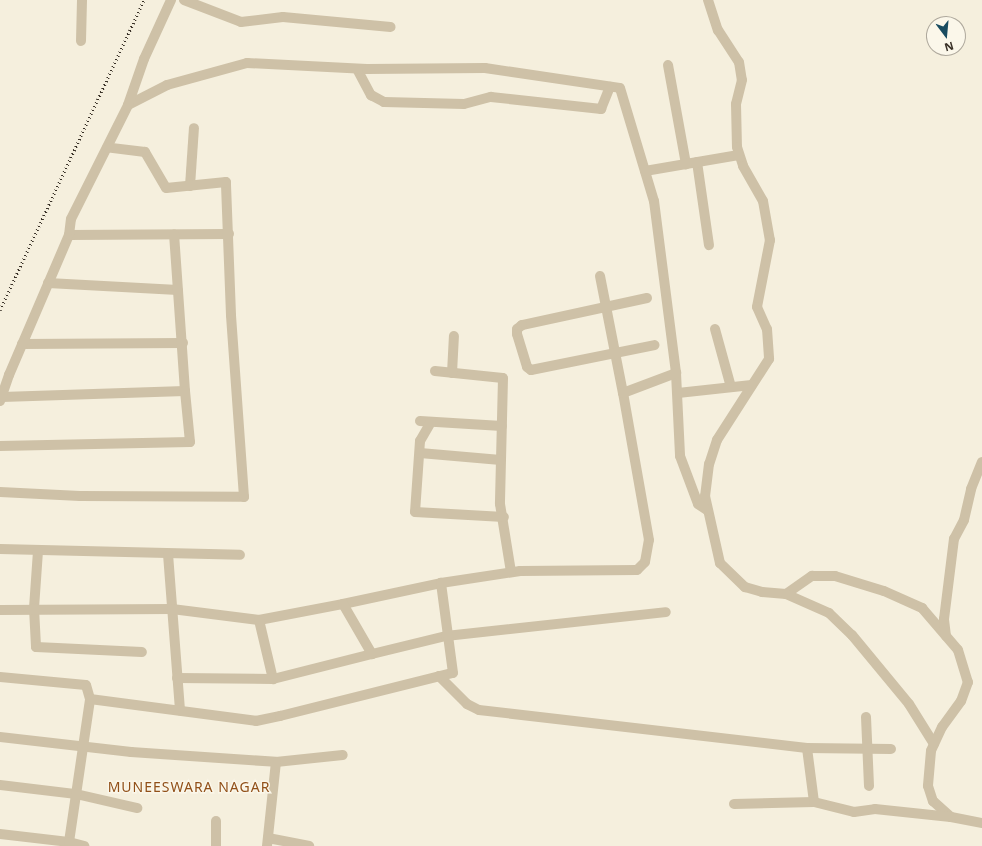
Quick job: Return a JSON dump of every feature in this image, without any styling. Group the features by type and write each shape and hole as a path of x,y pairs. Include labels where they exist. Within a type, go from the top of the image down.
{"street":[{"path":"81,41 82,0"},
{"path":"171,0 144,59 128,105 71,219 69,235 22,344 1,399 185,392"},
{"path":"184,0 241,22 283,17 391,27"},
{"path":"708,0 718,30 739,62 742,80 736,104 739,154 764,201 770,240 758,307 767,329 770,359 717,440 709,464 705,496 720,563 745,587 762,592 786,594 829,613 852,635 910,704 934,744"},
{"path":"128,105 167,85 247,63 357,69 485,68 620,88 654,202 676,373 680,456 698,504 708,510"},
{"path":"668,65 686,164"},
{"path":"357,69 371,95 384,102 464,104 491,96 601,109 610,87"},
{"path":"190,186 194,128"},
{"path":"0,492 80,496 244,497 231,315 226,182 166,188 144,152 107,147"},
{"path":"645,172 739,154"},
{"path":"697,162 709,245"},
{"path":"0,446 190,442 174,234"},
{"path":"69,235 228,234"},
{"path":"0,610 34,608 172,609 259,620 441,583 511,572 637,570 645,562 649,540 623,393 600,276"},
{"path":"48,283 178,290"},
{"path":"647,298 522,325 517,329 517,334 530,370 655,345"},
{"path":"715,330 731,387"},
{"path":"452,373 454,336"},
{"path":"22,344 183,343"},
{"path":"435,371 503,378 500,504 504,517 511,572"},
{"path":"623,393 676,373"},
{"path":"678,393 752,385"},
{"path":"420,421 502,426"},
{"path":"431,422 420,441 415,512 504,517"},
{"path":"420,453 501,460"},
{"path":"946,636 944,619 954,539 964,520 971,489 982,462"},
{"path":"0,549 240,555"},
{"path":"38,551 34,608 38,648 142,652"},
{"path":"168,554 180,711"},
{"path":"786,594 812,576 835,576 884,591 922,608 958,650 968,682 961,701 942,727 931,751 928,786 933,801 951,817"},
{"path":"90,698 256,721 453,673 446,636 441,583"},
{"path":"343,604 372,654"},
{"path":"177,678 273,679 446,636 666,612"},
{"path":"259,620 273,679"},
{"path":"439,676 467,704 479,710 807,748 891,750"},
{"path":"0,677 86,685 90,698 68,842"},
{"path":"866,717 869,786"},
{"path":"0,737 83,747 276,762 344,754"},
{"path":"807,748 814,802"},
{"path":"276,762 268,842 309,846"},
{"path":"0,785 76,794 137,808"},
{"path":"734,804 814,802 847,811 875,809 951,817 982,823"},
{"path":"216,821 216,846"},
{"path":"0,834 68,842 84,846"}],"railway":[{"path":"0,310 144,0"}],"district":[{"name":"MUNEESWARA NAGAR","path":"189,787"}]}
